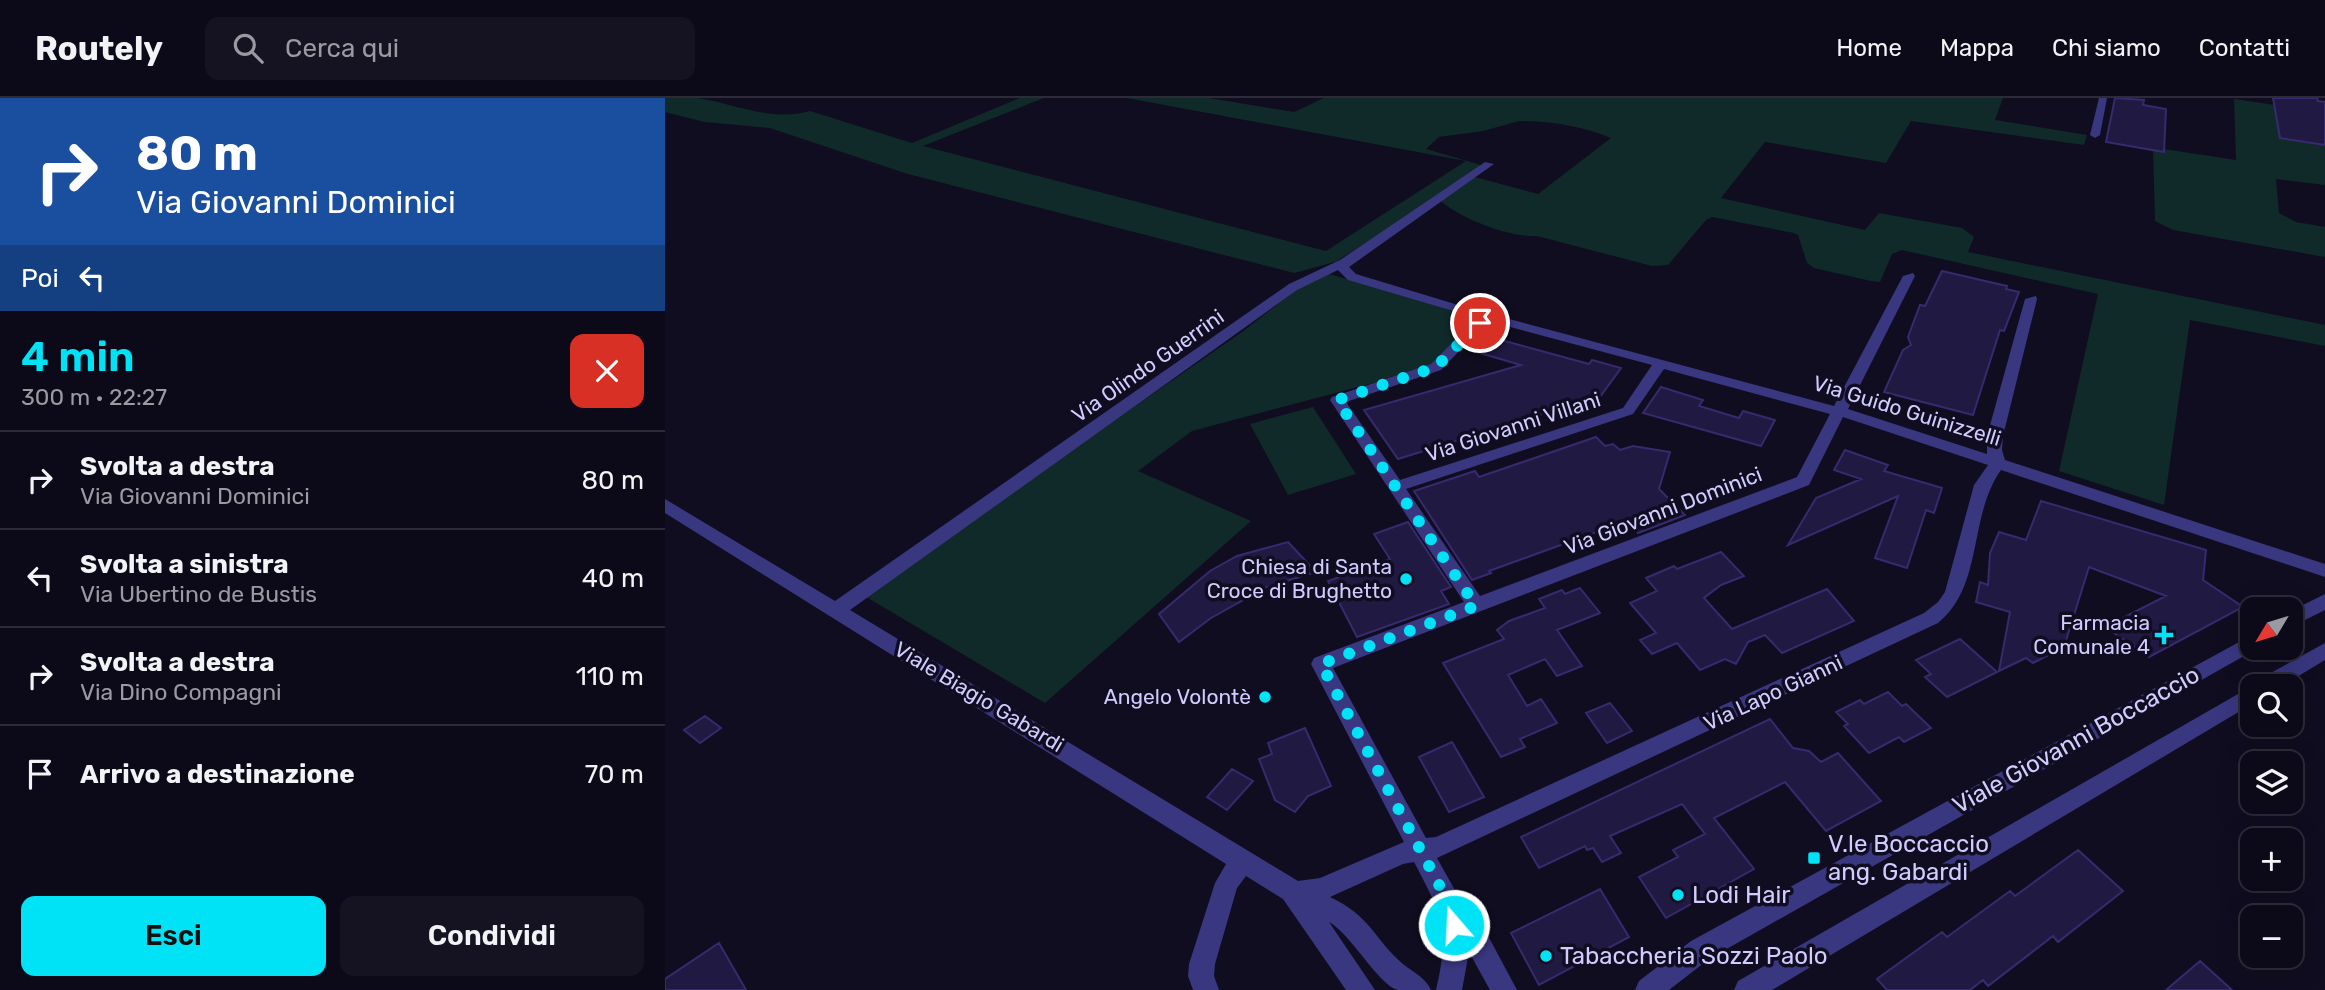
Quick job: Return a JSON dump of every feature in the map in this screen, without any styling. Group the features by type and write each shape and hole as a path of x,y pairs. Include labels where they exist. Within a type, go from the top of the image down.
{"street":[{"path":"2095,135 2103,98"},
{"name":"Via Olindo Guerrini","path":"836,610 1293,287 1344,262 1489,164"},
{"name":"Via Guido Guinizzelli","path":"1344,262 1344,271 1352,277 1466,311 1839,411 2325,571"},
{"name":"Via Giovanni Dominici","path":"1419,850 1321,664 1801,482 1909,276"},
{"path":"1999,463 1994,450 1995,436 2031,299"},
{"path":"1476,606 1337,400 1436,367 1486,316"},
{"name":"Via Giovanni Villani","path":"1395,488 1628,411 1661,363"},
{"name":"Via Lapo Gianni","path":"1295,892 1321,889 1401,853 1438,847 1931,618 1945,607 1954,593 1980,491 1999,463"},
{"name":"Viale Biagio Gabardi","path":"665,506 1242,861 1295,892 1333,909 1348,920 1393,972 1418,990"},
{"path":"2303,613 2325,601"},
{"name":"Viale Giovanni Boccaccio","path":"1648,990 1700,950 2240,649"},
{"path":"2286,674 2325,651"},
{"name":"Viale Giovanni Boccaccio","path":"1747,990 2240,701"},
{"path":"1419,850 1452,909 1477,942 1504,990"},
{"path":"1206,990 1201,976 1202,964 1227,883 1242,861"},
{"name":"Viale Biagio Gabardi","path":"1295,892 1362,990"},
{"path":"1449,990 1457,956 1452,909"}],"green space":[{"path":"665,98 698,98 768,113 796,114 810,111 912,143 1020,98 1044,98 923,146 1326,251 1466,161 1127,98 1209,98 1294,112 1324,98 2003,98 1995,120 2087,135 2084,145 1911,121 1886,163 1765,142 1721,198 1865,230 1879,213 1962,228 1974,237 1968,252 2325,325 2325,346 2190,320 2164,505 2059,471 2098,294 1902,250 1892,254 1880,282 1871,281 1814,268 1807,263 1798,235 1794,233 1712,217 1706,220 1668,265 1652,266 1537,236 1498,230 1458,213 1437,198 1335,262 1294,273 908,174 770,128 705,122 665,112","holes":["1519,121 1577,127 1611,138 1538,194 1467,175 1481,165 1426,149 1439,137 1483,131"]},
{"path":"2234,99 2282,106 2325,107 2325,185 2276,179 2279,213 2296,222 2325,227 2325,257 2173,230 2155,221 2153,150 2164,152 2164,149 2236,160"},
{"path":"1326,273 1459,312 1471,319 1473,324 1426,369 1192,431 1138,471 1251,521 1045,703 863,595 1242,332 1305,283"},
{"path":"1313,407 1356,474 1288,495 1250,424"}],"building":[{"path":"2115,98 2144,100 2143,105 2166,109 2164,152 2106,142"},
{"path":"2273,98 2317,98 2318,101 2325,102 2325,145 2280,138"},
{"path":"1942,271 2007,286 2006,289 2019,292 2004,331 2000,330 1973,415 1884,392 1903,350 1911,345 1908,337 1920,305 1925,306"},
{"path":"1490,337 1589,364 1592,360 1621,368 1597,401 1593,398 1398,459 1364,410 1521,365 1476,352"},
{"path":"1661,387 1703,400 1699,406 1739,418 1743,411 1775,420 1761,446 1643,413"},
{"path":"1596,437 1605,446 1613,444 1620,450 1633,446 1670,452 1659,489 1685,515 1638,533 1627,521 1489,571 1491,573 1472,580 1414,491 1475,471 1479,477"},
{"path":"1845,450 1888,465 1884,471 1942,488 1934,513 1926,510 1907,568 1875,558 1898,496 1788,545 1816,498 1861,479 1834,470"},
{"path":"2041,501 2206,550 2203,580 2240,605 2240,609 2149,657 2105,627 2166,596 2089,567 2064,647 2033,663 2026,658 1999,671 2010,612 1976,602 1980,582 1988,585 1990,553 1999,532 2026,540"},
{"path":"1408,522 1451,587 1441,591 1449,604 1357,637 1328,581 1390,559 1374,534"},
{"path":"1288,542 1316,572 1267,587 1211,618 1179,642 1159,614 1210,571 1237,556"},
{"path":"1721,552 1744,576 1721,585 1704,598 1732,629 1827,589 1854,621 1782,653 1765,635 1748,642 1736,664 1725,659 1700,670 1677,643 1652,654 1640,640 1656,633 1630,603 1657,591 1646,578 1674,566 1677,569"},
{"path":"1580,588 1600,613 1557,630 1582,666 1557,676 1545,659 1508,675 1527,706 1541,699 1557,723 1520,739 1525,747 1501,757 1443,663 1504,639 1497,630 1509,621 1545,608 1539,599 1562,590 1565,594"},
{"path":"1960,639 1997,672 1947,697 1925,677 1931,674 1916,660"},
{"path":"1888,692 1902,706 1906,704 1931,728 1904,742 1899,737 1869,753 1844,726 1848,724 1836,712 1860,700 1864,704"},
{"path":"1610,703 1632,731 1607,743 1586,713"},
{"path":"705,716 721,728 700,743 684,730"},
{"path":"1770,719 1793,748 1809,751 1821,762 1838,753 1881,801 1826,831 1785,782 1714,818 1754,869 1666,918 1639,877 1678,857 1673,850 1705,834 1682,804 1610,836 1621,853 1602,862 1593,848 1587,850 1585,846 1539,868 1521,837"},
{"path":"1305,728 1331,786 1308,796 1295,812 1275,800 1259,759 1272,754 1268,743"},
{"path":"1452,742 1484,797 1449,812 1419,757"},
{"path":"1232,769 1253,781 1227,810 1207,797"},
{"path":"2078,850 2123,891 2058,942 2053,936 1988,986 1983,980 1970,990 1887,990 1877,979 1942,932 1947,937 2010,891 2015,896"},
{"path":"1600,889 1629,937 1539,985 1511,933"},
{"path":"719,943 746,990 665,990 665,979"},
{"path":"2200,961 2232,990 2166,990"}],"place":[{"name":"Chiesa di Santa Croce di Brughetto","path":"1406,579"},
{"name":"Farmacia Comunale 4","path":"2164,635"},
{"name":"Angelo Volontè","path":"1265,697"},
{"name":"V.le Boccaccio ang. Gabardi","path":"1814,858"},
{"name":"Lodi Hair","path":"1678,895"},
{"name":"Tabaccheria Sozzi Paolo","path":"1546,956"}],"route":[{"path":"1454,925 1452,909 1321,664 1476,606 1337,400 1341,396 1436,367 1480,323"}]}
